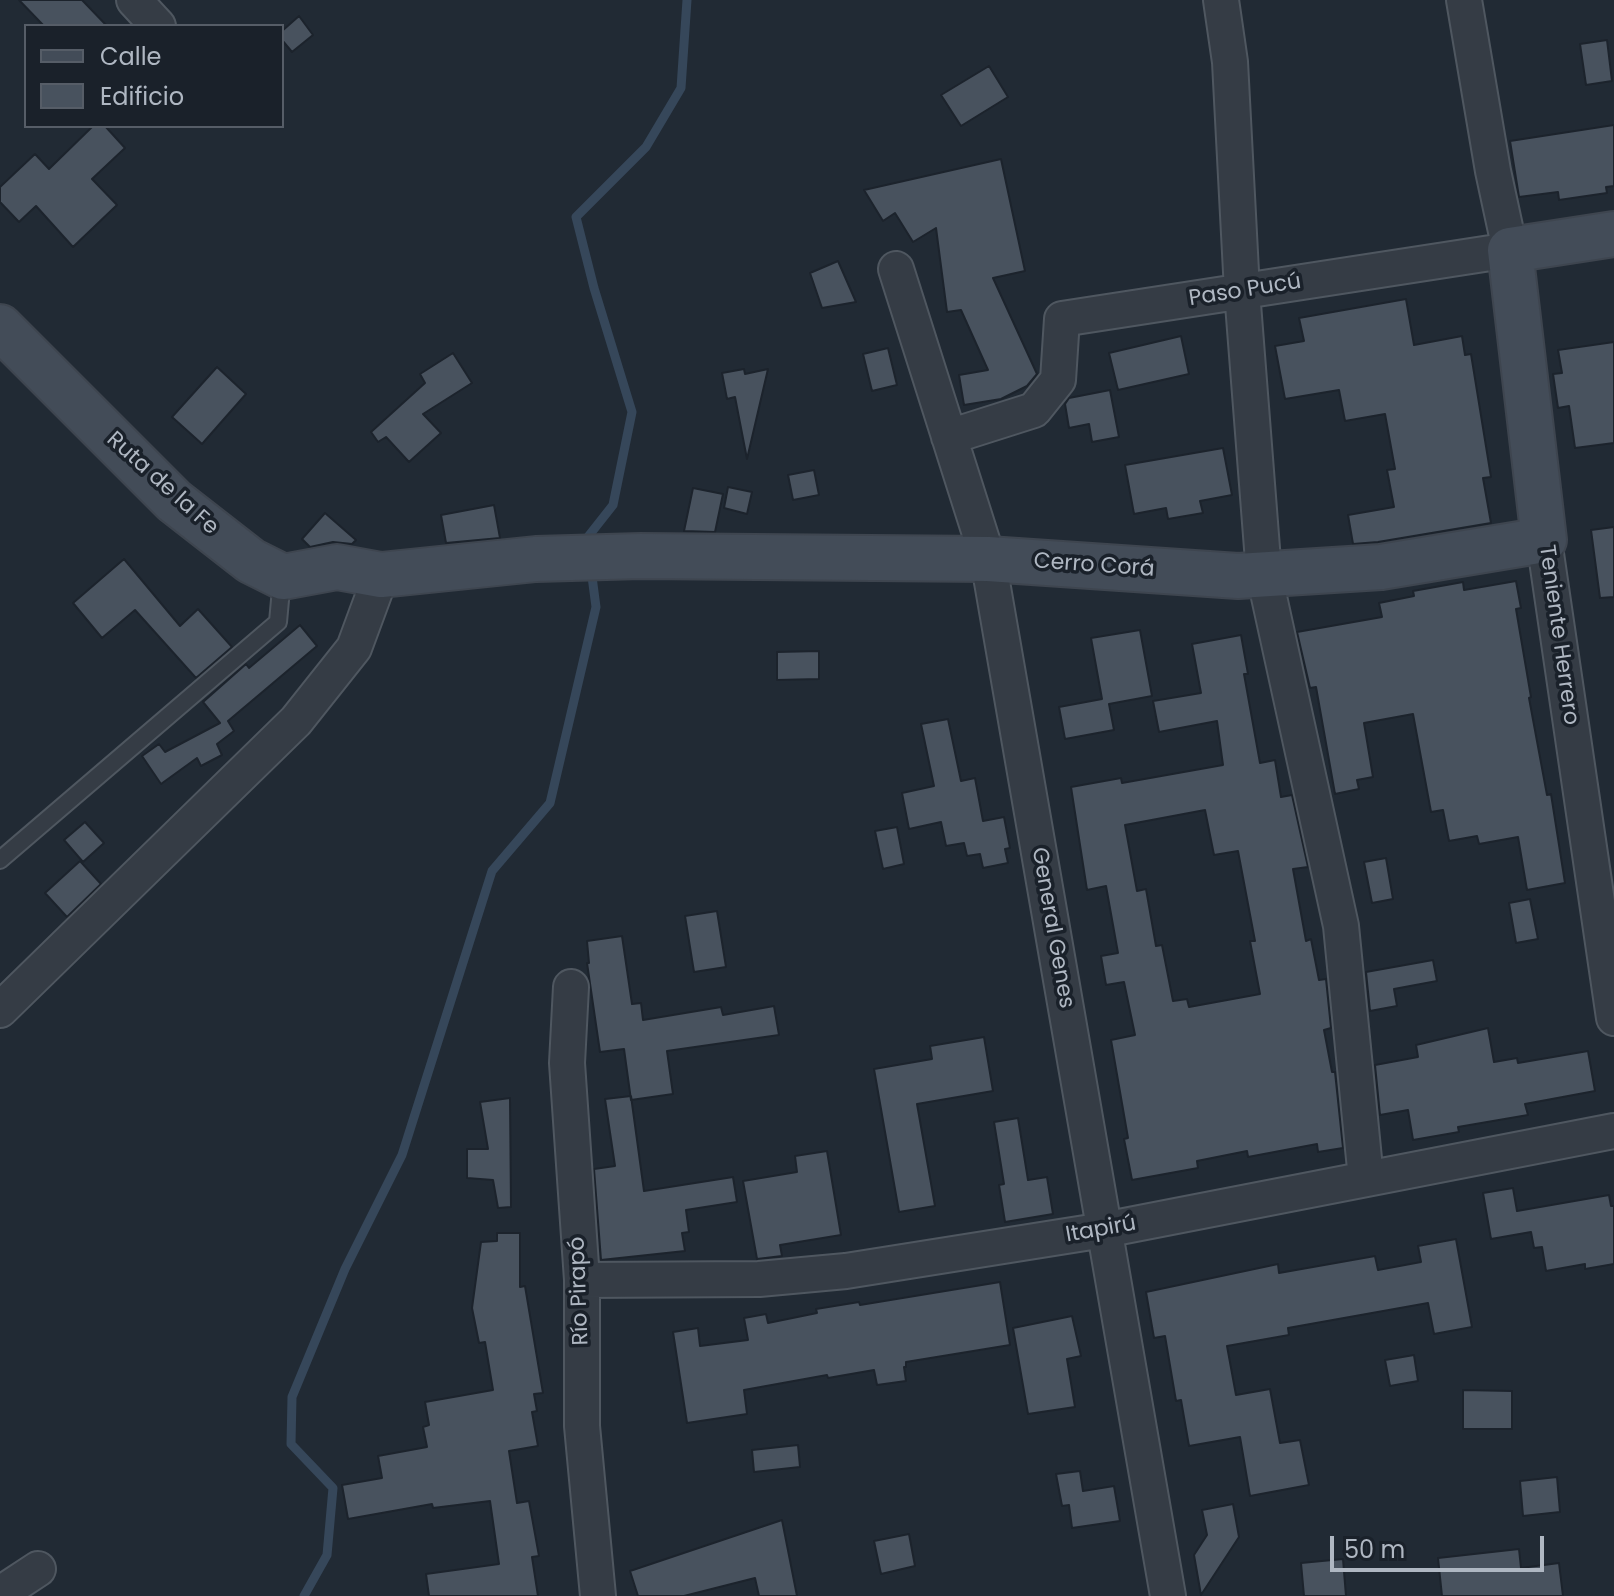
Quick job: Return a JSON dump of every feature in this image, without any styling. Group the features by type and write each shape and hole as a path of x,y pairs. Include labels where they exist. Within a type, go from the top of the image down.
{"main road":[{"name":"Paso Pucú","path":"1510,250 1614,234"},
{"name":"Teniente Herrero","path":"1510,250 1544,540"},
{"name":"Ruta de la Fe","path":"0,327 174,501 251,561 283,577"},
{"name":"Cerro Corá","path":"381,575 536,559 641,556 988,559 1238,576 1381,567 1544,540"},
{"path":"283,577 337,567 381,575"}],"street":[{"path":"134,0 156,24"},
{"path":"1221,0 1230,62 1242,291 1264,574 1341,926 1366,1179"},
{"path":"1464,0 1493,171 1510,250"},
{"name":"Paso Pucú","path":"949,437 1034,410 1058,380 1062,319 1510,250"},
{"name":"General Genes","path":"896,269 988,559 1168,1596"},
{"name":"Teniente Herrero","path":"1544,540 1614,1018"},
{"path":"0,1010 296,721 354,648 381,575"},
{"name":"Río Pirapó","path":"571,987 567,1063 582,1280 582,1426 598,1596"},
{"name":"Itapirú","path":"582,1280 759,1279 846,1271 1104,1230 1614,1131"},
{"path":"0,1594 38,1569"}],"lane":[{"path":"0,860 278,622 283,577"}],"building":[{"path":"19,0 82,0 105,24 42,24"},
{"path":"299,16 313,35 292,52 284,42 284,29"},
{"path":"1607,40 1612,81 1586,85 1580,44"},
{"path":"989,66 1008,97 961,126 941,95"},
{"path":"1614,125 1614,186 1606,187 1607,193 1559,200 1558,192 1519,197 1510,141"},
{"path":"91,128 107,128 125,148 92,179 117,205 73,247 36,206 19,222 0,202 0,187 35,154 49,169"},
{"path":"1001,159 1025,271 993,278 1037,374 1027,386 1001,399 964,405 959,375 988,370 961,310 947,312 936,228 913,242 895,213 883,221 864,190"},
{"path":"838,261 856,302 822,308 810,273"},
{"path":"1406,299 1414,345 1462,336 1465,355 1471,354 1491,477 1483,478 1491,523 1353,544 1348,515 1394,507 1387,470 1395,469 1385,414 1345,421 1339,390 1285,399 1275,346 1304,341 1299,318"},
{"path":"1181,336 1189,374 1118,390 1109,353"},
{"path":"1614,342 1614,443 1575,448 1569,406 1558,408 1553,374 1562,373 1558,350"},
{"path":"888,348 897,385 872,391 863,354"},
{"path":"453,353 472,383 423,414 441,433 409,462 386,437 378,442 371,432 425,383 420,374"},
{"path":"217,367 246,394 202,444 172,417"},
{"path":"744,369 745,374 768,369 747,459 735,397 727,399 722,373"},
{"path":"1110,390 1119,437 1092,442 1089,424 1069,428 1065,404 1069,398"},
{"path":"1223,448 1232,495 1200,501 1203,513 1168,519 1166,508 1134,514 1125,465"},
{"path":"814,470 819,495 793,500 788,475"},
{"path":"728,487 752,492 747,514 724,508"},
{"path":"693,488 723,494 715,532 684,531"},
{"path":"494,505 500,538 446,543 441,515"},
{"path":"325,513 356,540 352,544 333,542 310,547 302,539"},
{"path":"1614,527 1614,597 1600,598 1591,530"},
{"path":"124,559 180,626 198,609 232,647 196,678 135,610 102,638 73,603"},
{"path":"1516,581 1521,608 1516,609 1529,698 1547,795 1551,794 1565,883 1527,890 1518,837 1479,844 1477,836 1449,841 1443,810 1431,812 1413,714 1364,723 1373,777 1357,780 1359,789 1335,794 1316,687 1310,688 1297,632 1382,617 1379,603 1414,596 1413,591 1463,582 1464,590"},
{"path":"300,625 317,646 228,721 234,731 217,744 222,755 201,766 197,758 161,784 142,756 159,744 165,752 220,723 203,702 246,664 249,668"},
{"path":"1140,630 1152,696 1109,704 1114,730 1065,739 1059,707 1102,699 1091,638"},
{"path":"1241,635 1248,674 1244,674 1260,763 1275,760 1281,797 1292,795 1308,867 1293,869 1306,941 1311,939 1319,980 1326,979 1331,1028 1324,1030 1332,1072 1335,1072 1343,1148 1318,1152 1317,1144 1248,1157 1247,1151 1197,1161 1198,1168 1132,1180 1111,1040 1135,1035 1124,982 1106,985 1101,956 1118,953 1106,886 1087,890 1071,787 1121,778 1122,783 1223,765 1217,721 1159,732 1153,701 1201,693 1192,644","holes":["1205,810 1214,855 1238,851 1255,941 1250,941 1260,994 1189,1007 1187,999 1173,1001 1162,945 1156,946 1146,889 1137,891 1125,825"]},
{"path":"819,651 819,679 777,680 777,652"},
{"path":"948,719 961,781 975,778 983,821 1004,817 1010,848 1005,849 1008,863 983,868 980,854 967,856 964,843 946,846 941,822 909,829 902,793 934,786 921,724"},
{"path":"85,822 104,843 83,862 64,840"},
{"path":"897,827 904,864 883,869 875,831"},
{"path":"1386,858 1393,899 1372,903 1364,862"},
{"path":"80,861 101,884 67,917 45,893"},
{"path":"1530,899 1538,939 1516,943 1509,903"},
{"path":"717,911 726,967 694,972 685,916"},
{"path":"622,936 632,1004 641,1003 643,1020 721,1007 723,1015 774,1006 779,1035 667,1051 673,1094 631,1100 624,1049 600,1052 587,963 587,941"},
{"path":"1433,960 1437,981 1394,989 1397,1006 1370,1011 1366,972"},
{"path":"1488,1028 1494,1062 1517,1058 1518,1063 1588,1051 1595,1091 1525,1104 1528,1115 1458,1127 1459,1132 1413,1140 1408,1110 1380,1115 1375,1065 1418,1057 1416,1045"},
{"path":"984,1037 993,1091 917,1104 935,1206 899,1212 874,1069 932,1059 930,1046"},
{"path":"631,1096 644,1191 733,1177 737,1202 686,1210 689,1232 682,1233 685,1251 601,1260 594,1169 615,1166 605,1099"},
{"path":"510,1098 511,1207 498,1208 493,1180 467,1178 467,1149 488,1149 480,1102"},
{"path":"1018,1118 1028,1180 1047,1177 1053,1214 1005,1222 999,1185 1004,1184 994,1122"},
{"path":"827,1151 841,1235 780,1245 782,1256 757,1259 743,1181 797,1172 795,1156"},
{"path":"1513,1188 1517,1211 1609,1195 1611,1206 1614,1206 1614,1264 1585,1269 1585,1264 1546,1271 1542,1247 1534,1248 1531,1232 1491,1239 1483,1193"},
{"path":"497,1233 520,1233 520,1287 525,1286 543,1393 534,1394 537,1411 532,1412 538,1446 509,1451 517,1503 529,1501 539,1556 532,1557 538,1596 429,1596 426,1574 499,1564 490,1501 433,1508 432,1504 348,1519 342,1485 382,1478 378,1456 427,1447 423,1427 429,1425 425,1402 493,1390 485,1342 479,1343 472,1308 481,1242 497,1241"},
{"path":"1456,1239 1472,1327 1434,1334 1428,1303 1288,1328 1289,1335 1227,1346 1236,1395 1270,1389 1280,1443 1300,1440 1309,1485 1250,1496 1240,1437 1189,1446 1181,1400 1176,1401 1165,1336 1154,1338 1146,1292 1278,1264 1279,1273 1375,1256 1378,1270 1421,1262 1418,1246"},
{"path":"1000,1282 1010,1345 906,1362 906,1381 877,1385 874,1370 744,1390 747,1414 687,1423 673,1332 698,1328 700,1346 748,1340 744,1318 766,1314 768,1323 817,1313 816,1309 859,1302 860,1305"},
{"path":"1072,1316 1081,1356 1067,1359 1075,1407 1028,1414 1013,1328"},
{"path":"1414,1355 1418,1381 1390,1386 1385,1360"},
{"path":"1463,1390 1512,1391 1512,1429 1463,1429"},
{"path":"798,1445 800,1467 754,1472 752,1450"},
{"path":"1080,1471 1083,1491 1114,1486 1120,1521 1072,1528 1069,1505 1062,1506 1056,1474"},
{"path":"1557,1477 1560,1512 1523,1516 1520,1481"},
{"path":"1233,1504 1239,1537 1201,1595 1194,1555 1207,1535 1202,1510"},
{"path":"782,1520 797,1596 759,1596 755,1578 684,1596 638,1596 630,1571"},
{"path":"909,1534 915,1566 881,1574 874,1541"},
{"path":"1519,1549 1521,1568 1559,1563 1563,1596 1442,1596 1438,1558"},
{"path":"1343,1559 1346,1596 1304,1596 1301,1563"}],"waterway":[{"path":"588,547 587,538 613,505 632,412 576,217 646,147 681,88 687,0"},
{"path":"304,1596 327,1555 333,1488 291,1444 292,1397 345,1269 402,1155 492,871 550,803 596,607 591,569"}]}
